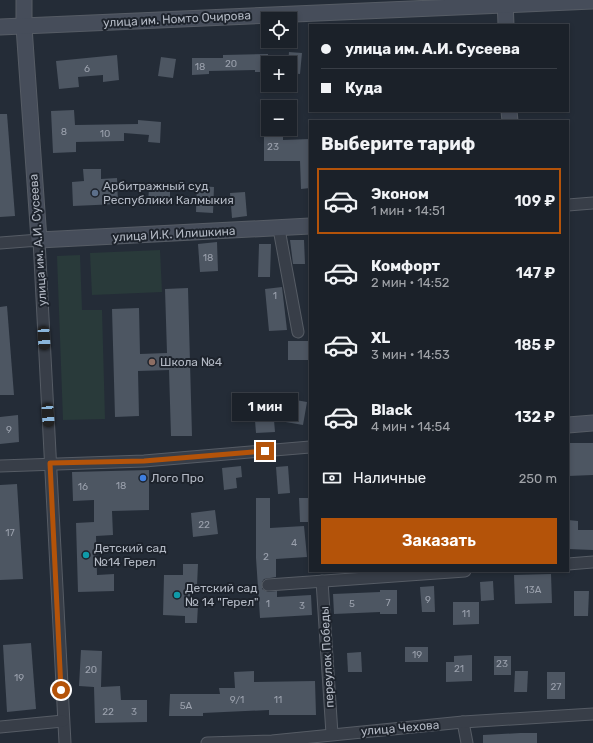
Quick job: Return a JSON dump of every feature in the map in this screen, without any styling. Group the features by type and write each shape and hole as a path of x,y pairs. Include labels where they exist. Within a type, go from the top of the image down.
{"street":[{"name":"улица им. А.И. Сусеева","path":"24,0 24,27 39,240 65,743"},
{"name":"улица им. Номто Очирова","path":"0,27 505,2 593,1"},
{"path":"505,2 506,24"},
{"path":"569,205 593,203"},
{"name":"улица И.К. Илишкина","path":"39,240 279,229 309,226"},
{"path":"279,229 298,332"},
{"path":"0,243 39,240"},
{"path":"569,425 593,423"},
{"path":"0,466 50,463 144,461 309,447"},
{"path":"569,564 593,562"},
{"path":"268,585 451,572"},
{"name":"переулок Победы","path":"322,581 332,734"},
{"name":"улица Чехова","path":"207,743 272,742 332,734 463,722 593,714"},
{"path":"0,727 63,721"},
{"path":"463,722 467,743"}],"shaded area":[{"path":"160,250 162,292 92,295 90,253"},
{"path":"80,255 82,310 102,310 105,419 63,420 57,256"}],"building":[{"path":"289,52 302,53 300,74 297,74 297,56 289,56"},
{"path":"268,54 268,56 261,56 261,72 255,72 255,70 209,71 209,74 192,75 192,58 223,58 223,55"},
{"path":"117,55 119,80 103,82 103,75 78,77 79,87 59,89 56,61"},
{"path":"161,57 176,59 173,78 158,76"},
{"path":"74,110 75,125 138,124 138,120 161,122 160,143 148,142 149,135 124,133 124,141 76,142 76,152 53,153 51,111"},
{"path":"0,114 7,114 15,216 0,217"},
{"path":"264,136 283,136 283,140 309,139 309,188 301,189 300,161 264,161"},
{"name":"Арбитражный суд Республики Калмыкия","path":"83,169 101,169 101,179 117,178 118,204 73,206 72,182 84,181"},
{"path":"197,186 214,187 213,213 196,212"},
{"path":"149,187 170,187 170,205 148,205"},
{"path":"245,192 247,216 232,218 230,193"},
{"path":"290,240 304,240 305,264 293,264"},
{"path":"217,242 218,271 200,272 198,244"},
{"path":"259,244 271,244 270,277 258,277"},
{"path":"282,287 287,330 269,331 265,289"},
{"name":"Школа №4","path":"188,288 192,436 171,436 169,370 138,371 139,416 115,417 112,309 139,308 140,354 167,353 165,289"},
{"path":"7,306 14,395 0,395 0,307"},
{"path":"288,341 309,341 309,360 288,360"},
{"path":"290,399 307,402 303,425 274,420 275,432 256,433 254,408 289,406"},
{"path":"18,415 19,442 0,444 0,417"},
{"path":"569,443 593,443 593,475 569,476"},
{"path":"241,466 242,477 236,478 237,488 224,490 222,468"},
{"path":"288,466 290,493 278,494 276,467"},
{"path":"149,470 149,510 112,511 113,535 96,536 97,575 114,574 114,591 78,592 76,523 94,522 94,500 73,501 72,472"},
{"path":"17,484 23,579 0,580 0,485"},
{"path":"256,498 270,498 270,528 304,526 307,557 276,559 276,577 264,579 262,582 262,589 268,592 277,591 277,597 311,595 312,615 260,618 256,558"},
{"path":"299,498 309,498 309,522 300,522"},
{"path":"215,510 218,534 193,537 191,513"},
{"path":"569,520 578,521 578,530 593,530 593,550 569,549"},
{"name":"Детский сад № 14 \"Герел\"","path":"183,564 198,564 197,586 190,586 190,605 198,605 197,623 185,623 185,616 163,615 164,575 183,575"},
{"path":"551,574 552,603 515,604 514,575"},
{"path":"493,581 494,600 481,601 480,582"},
{"path":"434,586 435,612 422,612 420,587"},
{"path":"380,590 397,590 397,614 380,614 380,612 334,614 333,594 380,592"},
{"path":"574,591 589,591 588,616 574,616"},
{"path":"453,602 479,602 479,624 453,625"},
{"path":"31,643 36,709 7,712 3,645"},
{"path":"405,647 428,647 428,662 405,662"},
{"path":"81,650 102,651 101,687 120,686 121,700 147,700 147,722 95,723 94,687 79,686"},
{"path":"361,652 362,672 348,672 347,653"},
{"path":"472,655 472,681 446,682 446,662 454,662 454,656"},
{"path":"494,656 511,656 511,675 494,675"},
{"path":"254,671 254,682 315,681 316,715 269,715 269,710 203,713 203,716 169,716 170,694 220,694 219,688 235,688 234,672"},
{"path":"515,671 528,671 527,692 514,692"},
{"path":"547,672 565,672 565,699 547,699"},
{"path":"537,733 537,743 483,743 483,735"}],"place":[{"name":"Арбитражный суд Республики Калмыкия","path":"95,193"},
{"name":"Школа №4","path":"152,362"},
{"name":"Лого Про","path":"143,478"},
{"name":"Детский сад №14 Герел","path":"86,555"},
{"name":"Детский сад № 14 \"Герел\"","path":"177,595"}],"route":[{"path":"61,690 50,463 144,461 265,451"}]}
